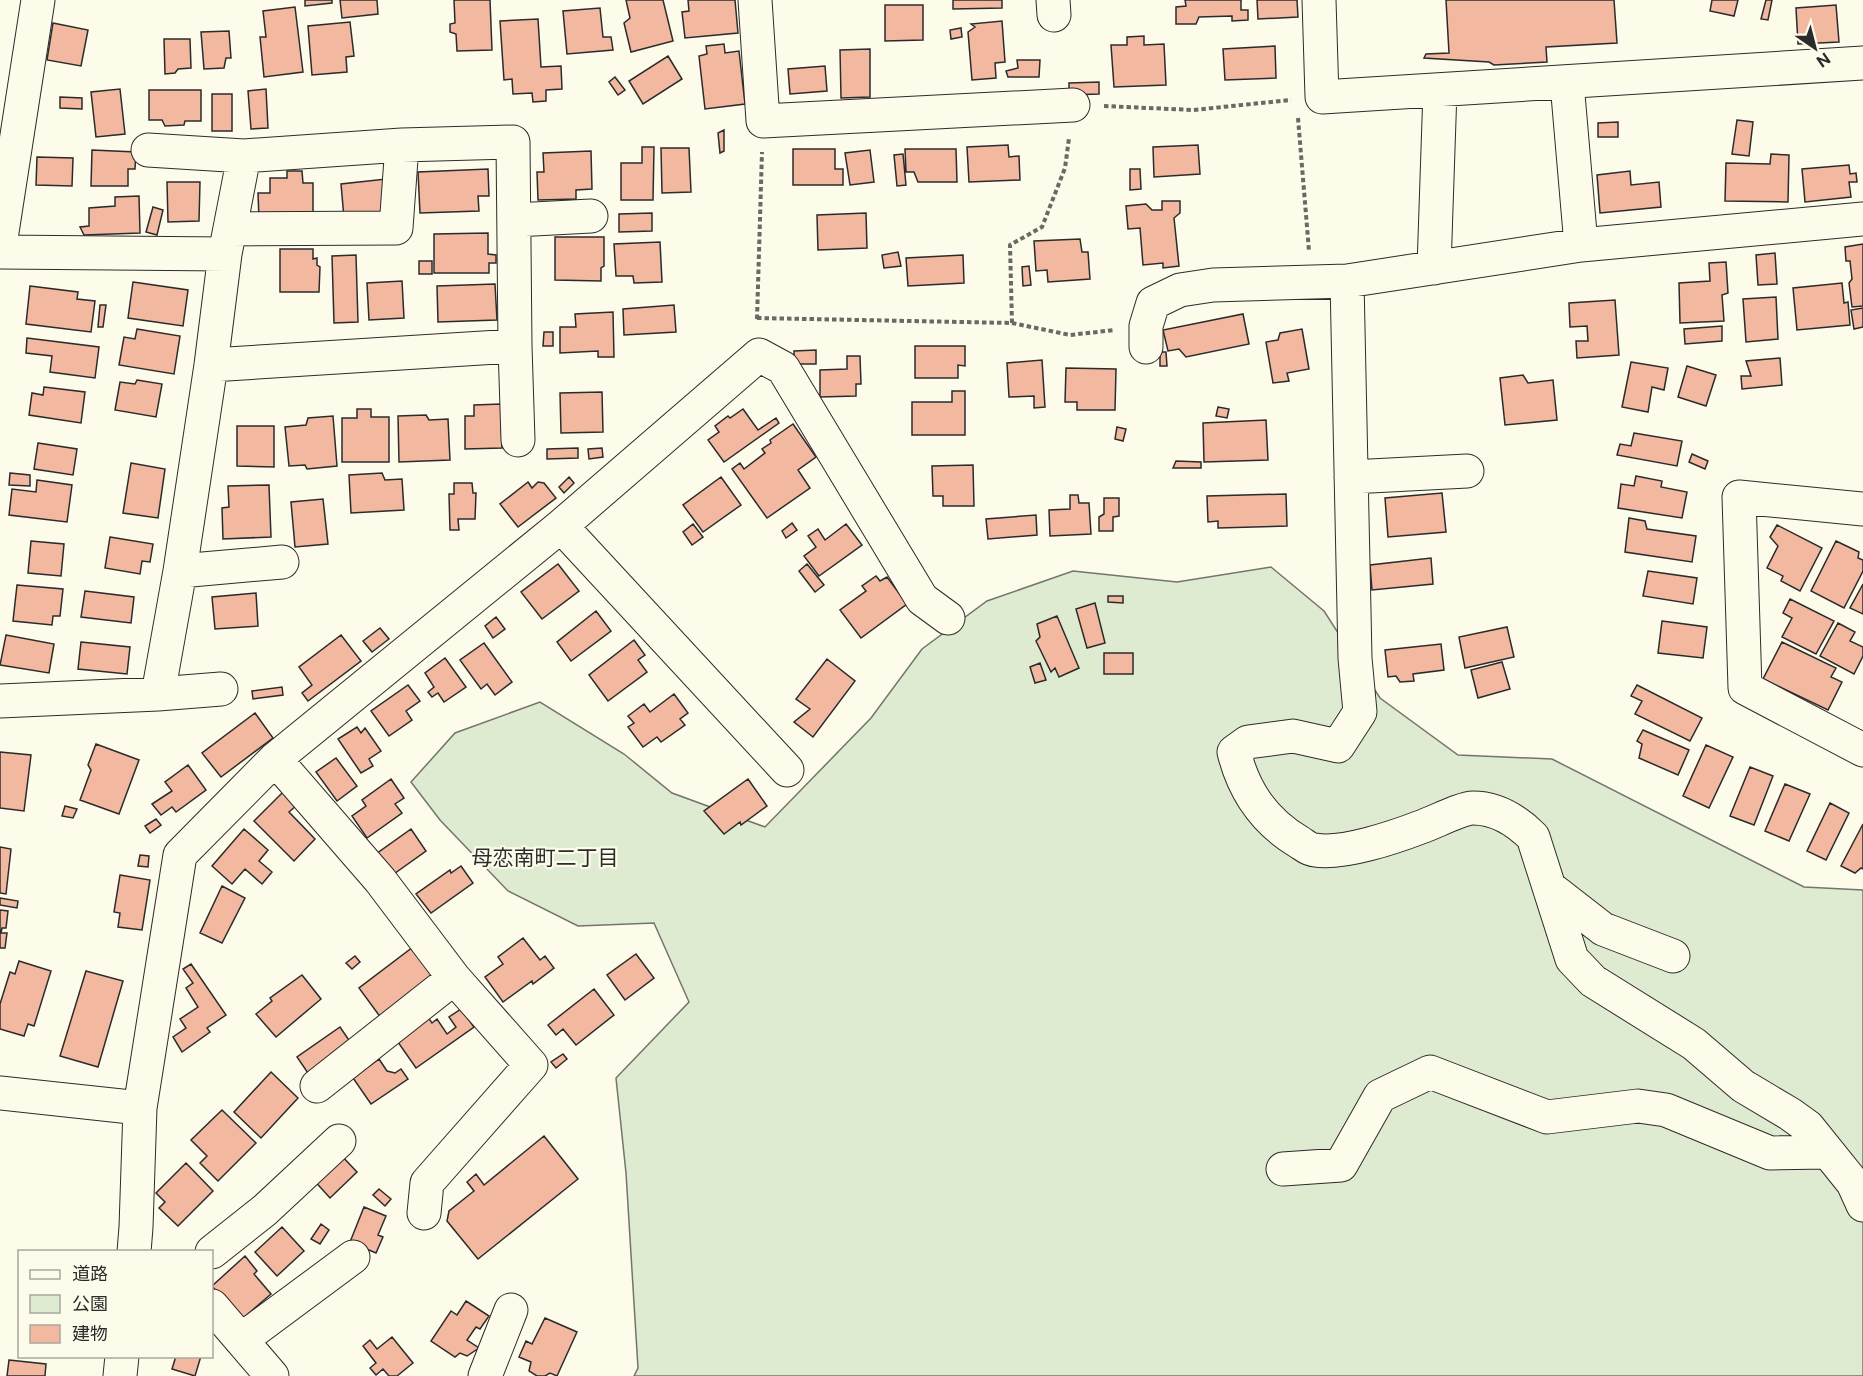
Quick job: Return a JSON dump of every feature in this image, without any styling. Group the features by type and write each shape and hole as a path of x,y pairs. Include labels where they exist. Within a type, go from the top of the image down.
{"street":[{"path":"0,245 38,0"},
{"path":"755,0 763,122 1072,105"},
{"path":"1318,0 1309,98 1863,63"},
{"path":"1567,82 1581,245"},
{"path":"1434,268 1440,90"},
{"path":"148,150 244,156 402,145 513,142 518,440"},
{"path":"0,252 228,242 396,228 402,145"},
{"path":"158,694 180,571 228,242 244,156"},
{"path":"515,220 591,216"},
{"path":"1146,336 1153,303 1180,290 1213,285 1347,281 1581,245 1863,219"},
{"path":"1347,281 1355,658 1360,712 1338,746 1293,736 1248,741 1234,752 1240,776 1256,804 1283,833 1313,850 1340,851 1410,831 1471,807 1494,811 1520,824 1533,837 1572,959 1593,981 1694,1044 1743,1086 1808,1127 1853,1183 1863,1205"},
{"path":"211,365 515,346"},
{"path":"159,1250 135,1239 140,1108 180,855 275,759 561,526 759,356 783,369 922,599 948,618"},
{"path":"1351,477 1467,471"},
{"path":"1863,509 1739,497 1745,688 1863,750"},
{"path":"561,526 787,770"},
{"path":"180,571 282,562"},
{"path":"0,701 221,689"},
{"path":"275,759 380,880 454,978 531,1065 427,1183 424,1213"},
{"path":"1549,887 1603,929 1673,956"},
{"path":"318,1086 454,978"},
{"path":"1283,1169 1341,1165 1380,1096 1430,1072 1547,1117 1638,1106 1666,1110 1770,1153 1828,1152"},
{"path":"0,1093 140,1108"},
{"path":"213,1251 265,1210 339,1142"},
{"path":"241,1340 353,1257"},
{"path":"213,1307 273,1376"},
{"path":"485,1376 511,1310"},
{"path":"120,1376 122,1358"}],"path":[{"path":"1012,323 1010,245 1042,227 1065,168 1072,105 1193,110 1309,98 1311,282"},
{"path":"759,356 757,318 763,122"},
{"path":"757,318 1012,323 1070,335 1146,336"}],"green space":[{"path":"1271,567 1324,611 1380,698 1458,755 1552,759 1804,887 1863,890 1863,1376 634,1376 638,1368 626,1173 616,1078 689,1002 654,923 578,926 508,891 440,820 411,782 455,733 540,702 624,754 672,793 765,827 871,718 922,649 987,601 1073,571 1177,582"}],"building":[{"path":"305,0 332,0 332,3 305,6"},
{"path":"340,0 377,0 378,14 342,18"},
{"path":"454,0 490,0 492,50 457,51 456,34 450,32 450,24 455,23"},
{"path":"626,0 663,0 673,41 631,52 624,23 630,18"},
{"path":"688,0 735,0 738,33 685,38 682,12 689,11"},
{"path":"953,0 1002,0 1002,8 953,9"},
{"path":"1185,0 1241,0 1241,10 1248,10 1248,20 1232,21 1232,16 1199,17 1196,24 1176,24 1176,7 1186,6"},
{"path":"1257,0 1297,0 1298,17 1258,19"},
{"path":"1446,0 1614,0 1617,43 1546,47 1547,62 1494,65 1489,62 1424,58 1426,54 1449,53"},
{"path":"1712,0 1738,0 1734,16 1710,11"},
{"path":"1766,0 1772,0 1768,20 1761,19"},
{"path":"885,5 923,5 923,40 885,41"},
{"path":"1836,5 1839,42 1798,44 1796,8"},
{"path":"295,7 303,72 264,77 260,37 266,37 263,11"},
{"path":"600,8 603,37 611,37 613,50 567,54 563,11"},
{"path":"538,19 541,67 561,66 562,89 546,90 546,101 533,102 532,93 513,94 512,79 504,80 500,21"},
{"path":"1002,21 1005,62 995,63 996,78 972,80 968,32 975,27 971,24"},
{"path":"350,22 354,56 346,57 347,72 312,75 308,26"},
{"path":"53,23 88,30 81,66 47,60"},
{"path":"961,28 962,37 951,39 950,30"},
{"path":"229,31 231,58 226,58 224,68 204,69 201,32"},
{"path":"1144,36 1144,45 1164,44 1166,85 1114,87 1111,45 1127,45 1127,37"},
{"path":"164,39 190,39 191,68 178,69 175,73 165,74"},
{"path":"724,44 725,53 739,51 745,104 705,109 699,56 707,54 706,46"},
{"path":"1275,46 1276,78 1225,80 1223,49"},
{"path":"870,49 870,97 841,98 840,50"},
{"path":"668,56 682,79 643,104 629,81"},
{"path":"1017,60 1040,60 1039,77 1008,77 1006,71 1018,68"},
{"path":"825,66 827,91 790,94 788,69"},
{"path":"615,77 625,90 618,95 609,82"},
{"path":"1099,82 1099,94 1069,95 1069,83"},
{"path":"120,89 125,134 96,137 91,92"},
{"path":"266,89 268,128 251,129 248,91"},
{"path":"149,90 201,90 201,121 185,121 184,125 165,126 162,120 149,120"},
{"path":"212,94 232,94 232,131 212,131"},
{"path":"60,97 82,98 82,109 60,108"},
{"path":"1737,120 1753,122 1749,156 1732,154"},
{"path":"1618,122 1618,137 1598,137 1598,123"},
{"path":"724,130 724,151 720,153 718,133"},
{"path":"1008,145 1009,157 1019,156 1020,180 969,182 967,147"},
{"path":"1198,145 1200,174 1154,177 1153,147"},
{"path":"642,147 654,147 653,200 621,200 621,163 642,163"},
{"path":"661,148 689,148 691,192 662,193"},
{"path":"793,149 835,149 835,169 843,169 843,185 793,185"},
{"path":"905,149 956,149 957,182 918,182 914,172 906,172"},
{"path":"92,150 136,152 135,169 128,169 128,186 91,186"},
{"path":"870,150 874,182 850,185 845,153"},
{"path":"591,151 592,189 576,190 576,199 538,200 537,172 544,172 543,153"},
{"path":"903,154 906,185 897,186 894,155"},
{"path":"1771,154 1789,155 1788,202 1725,201 1726,163 1770,164"},
{"path":"37,157 73,158 72,186 36,185"},
{"path":"1849,165 1850,174 1856,173 1857,182 1849,182 1851,197 1805,202 1802,169"},
{"path":"488,169 489,196 478,196 479,211 420,213 418,172"},
{"path":"1130,169 1140,169 1141,189 1130,190"},
{"path":"287,171 302,171 303,183 313,183 313,217 259,219 258,193 270,193 270,178 287,178"},
{"path":"1630,171 1631,185 1659,182 1661,207 1600,213 1597,175"},
{"path":"386,179 390,213 344,218 341,184"},
{"path":"167,182 200,182 199,221 168,222"},
{"path":"139,196 140,233 84,235 80,227 89,226 89,208 115,206 115,197"},
{"path":"1162,201 1180,201 1180,213 1174,218 1179,266 1163,268 1163,263 1143,265 1140,228 1128,229 1126,206 1146,204 1152,210 1162,210"},
{"path":"153,207 163,210 157,235 146,232"},
{"path":"652,213 652,231 619,232 619,214"},
{"path":"866,213 867,248 818,250 817,215"},
{"path":"488,233 488,254 496,255 496,263 489,263 489,273 434,273 434,234"},
{"path":"555,237 604,237 604,266 601,268 601,281 555,280"},
{"path":"1080,239 1082,252 1088,252 1090,279 1048,282 1047,270 1036,271 1034,241"},
{"path":"660,242 662,282 634,283 633,276 616,276 614,244"},
{"path":"1863,244 1863,306 1852,307 1849,283 1852,279 1850,261 1846,261 1845,247"},
{"path":"280,249 313,249 313,259 317,258 317,265 320,267 319,292 280,292"},
{"path":"898,252 901,266 884,268 882,255"},
{"path":"1775,253 1777,284 1758,285 1756,255"},
{"path":"356,255 358,322 334,323 332,256"},
{"path":"963,255 964,283 908,286 906,258"},
{"path":"419,261 432,261 432,274 419,274"},
{"path":"1726,262 1728,293 1722,295 1724,321 1680,323 1679,283 1710,281 1709,263"},
{"path":"1029,266 1031,285 1023,286 1022,267"},
{"path":"402,281 404,318 369,320 367,283"},
{"path":"133,282 188,290 183,326 128,318"},
{"path":"1842,283 1844,303 1848,302 1850,325 1797,330 1793,288"},
{"path":"495,284 497,320 438,322 437,286"},
{"path":"30,286 78,292 77,299 95,301 91,332 26,324"},
{"path":"1776,297 1778,339 1746,342 1743,299"},
{"path":"1615,300 1619,355 1577,358 1576,341 1588,341 1587,326 1570,327 1569,303"},
{"path":"100,305 106,305 103,327 98,327"},
{"path":"674,305 676,332 624,335 623,309"},
{"path":"1863,308 1863,327 1854,329 1851,310"},
{"path":"613,312 614,357 598,357 598,351 560,353 560,327 576,327 575,314"},
{"path":"1243,314 1249,344 1186,357 1179,349 1168,351 1163,330"},
{"path":"1722,326 1722,341 1685,344 1684,329"},
{"path":"137,329 180,336 174,374 119,365 124,337 135,339"},
{"path":"1302,329 1309,369 1287,373 1289,381 1273,383 1266,342 1278,340 1280,333"},
{"path":"544,332 553,332 553,346 543,346"},
{"path":"27,338 99,347 95,378 50,372 52,356 26,353"},
{"path":"915,346 965,346 965,366 958,365 958,378 915,378"},
{"path":"816,350 816,364 794,364 794,351"},
{"path":"1160,352 1166,352 1167,366 1160,366"},
{"path":"847,356 860,356 861,384 856,384 856,396 820,397 820,370 847,369"},
{"path":"1780,358 1782,385 1742,389 1741,376 1751,376 1746,361"},
{"path":"1042,360 1045,407 1034,408 1034,396 1009,397 1007,363"},
{"path":"1631,362 1668,368 1664,390 1652,387 1648,412 1622,407"},
{"path":"1687,366 1716,375 1706,406 1678,397"},
{"path":"1066,368 1116,369 1115,410 1077,410 1077,402 1065,402"},
{"path":"1523,375 1528,383 1553,380 1557,420 1505,425 1500,378"},
{"path":"137,380 162,384 156,417 115,410 120,382 135,384"},
{"path":"44,387 85,392 81,423 29,415 32,393 43,395"},
{"path":"952,391 965,391 965,435 912,435 912,402 952,402"},
{"path":"602,392 603,432 561,433 560,393"},
{"path":"501,404 502,448 465,449 465,416 474,416 474,405"},
{"path":"1218,407 1229,409 1227,418 1216,416"},
{"path":"357,409 371,409 371,417 389,417 389,462 342,462 342,418 357,418"},
{"path":"743,409 758,430 776,418 779,423 724,462 708,440 719,432 715,426 728,416 730,418"},
{"path":"426,415 429,420 448,419 450,460 399,462 398,416"},
{"path":"333,416 337,466 307,469 305,465 289,466 285,427 306,425 308,418"},
{"path":"1266,420 1268,460 1204,462 1203,423"},
{"path":"793,424 816,457 798,470 810,488 767,518 732,469 740,463 744,469 765,453 762,449 771,443 770,440"},
{"path":"237,426 274,426 274,467 237,466"},
{"path":"1117,427 1126,429 1123,441 1115,439"},
{"path":"1634,433 1682,441 1677,466 1617,455 1620,444 1631,446"},
{"path":"38,443 77,449 73,475 34,469"},
{"path":"578,448 578,458 547,459 547,449"},
{"path":"602,448 603,457 589,459 588,449"},
{"path":"1692,454 1708,461 1705,469 1689,462"},
{"path":"1176,461 1201,462 1201,468 1173,468"},
{"path":"131,463 165,469 158,518 123,513"},
{"path":"973,465 974,506 943,506 943,496 933,496 932,466"},
{"path":"10,473 30,475 30,486 9,485"},
{"path":"382,473 385,480 402,479 404,510 351,513 349,475"},
{"path":"1636,476 1662,481 1661,487 1687,492 1682,518 1618,508 1621,484 1634,486"},
{"path":"569,477 574,483 564,493 559,487"},
{"path":"721,477 741,505 703,532 683,505"},
{"path":"37,480 72,485 67,522 9,515 12,489 36,492"},
{"path":"528,482 532,488 538,482 544,483 556,498 518,527 500,504"},
{"path":"454,483 472,483 473,493 476,493 475,519 458,519 459,530 450,530 449,494 454,494"},
{"path":"269,485 271,537 223,539 222,508 229,507 228,486"},
{"path":"1442,493 1446,532 1388,537 1385,498"},
{"path":"1286,494 1287,526 1218,528 1218,521 1208,522 1207,496"},
{"path":"1070,495 1078,495 1079,503 1089,503 1091,534 1050,536 1049,510 1070,509"},
{"path":"1104,498 1119,498 1119,516 1113,517 1113,531 1099,531 1099,517 1104,514"},
{"path":"323,499 328,544 295,547 291,502"},
{"path":"1036,515 1037,535 988,539 986,519"},
{"path":"1629,518 1645,521 1647,529 1696,536 1692,562 1625,552"},
{"path":"792,523 797,530 786,538 782,531"},
{"path":"693,524 703,537 692,545 683,532"},
{"path":"846,524 862,545 819,576 804,556 816,547 808,536 818,529 825,540"},
{"path":"1777,525 1822,548 1800,591 1781,581 1783,576 1767,568 1778,546 1770,537"},
{"path":"110,537 153,544 150,562 142,561 140,574 105,568"},
{"path":"31,541 64,544 61,576 28,573"},
{"path":"1836,541 1859,552 1858,558 1863,560 1863,571 1844,608 1811,591"},
{"path":"1431,558 1433,584 1372,590 1370,565"},
{"path":"558,564 579,591 542,619 521,592"},
{"path":"807,564 824,585 815,592 799,571"},
{"path":"1648,571 1697,578 1693,604 1643,596"},
{"path":"876,576 880,581 887,577 907,604 861,638 840,610 866,591 862,586"},
{"path":"1863,584 1863,614 1850,608"},
{"path":"17,585 63,589 60,616 53,616 52,625 13,621"},
{"path":"85,591 134,597 131,623 81,617"},
{"path":"256,593 258,626 215,629 212,597"},
{"path":"1108,596 1123,596 1123,603 1108,602"},
{"path":"1790,599 1834,621 1816,654 1782,637 1792,618 1783,613"},
{"path":"1095,603 1105,643 1087,648 1076,609"},
{"path":"596,611 611,631 571,661 557,642"},
{"path":"1057,616 1079,668 1059,677 1055,668 1051,672 1036,641 1040,637 1037,624"},
{"path":"496,617 505,629 493,638 485,626"},
{"path":"1662,621 1707,627 1703,658 1658,653"},
{"path":"1838,623 1855,632 1850,641 1863,647 1863,656 1854,674 1820,656"},
{"path":"1507,627 1514,657 1465,668 1459,637"},
{"path":"380,628 389,639 372,652 363,641"},
{"path":"6,635 54,644 49,673 0,665"},
{"path":"341,635 361,661 308,701 302,693 312,685 299,667"},
{"path":"634,640 645,655 638,660 647,672 608,701 589,675"},
{"path":"81,642 130,647 127,674 78,669"},
{"path":"1782,642 1836,668 1831,677 1842,682 1828,710 1763,679"},
{"path":"484,643 512,682 495,695 487,684 481,689 460,660"},
{"path":"1441,644 1444,670 1413,674 1414,681 1400,682 1396,676 1388,677 1385,650"},
{"path":"1104,653 1133,653 1133,674 1104,674"},
{"path":"445,658 466,687 444,702 438,693 432,697 428,692 434,687 425,673"},
{"path":"827,659 855,681 813,737 794,722 810,709 796,699"},
{"path":"1502,662 1510,689 1478,698 1471,670"},
{"path":"1040,663 1046,680 1035,683 1030,667"},
{"path":"408,685 420,701 406,711 412,720 389,736 371,711"},
{"path":"1637,685 1702,718 1690,741 1635,714 1642,701 1631,696"},
{"path":"282,687 283,695 253,699 252,691"},
{"path":"674,694 688,713 680,719 685,725 661,742 657,737 643,747 628,727 634,723 628,716 644,704 650,712"},
{"path":"255,713 273,738 221,777 202,753"},
{"path":"357,727 361,733 365,728 381,751 369,759 373,766 361,773 338,739"},
{"path":"1643,730 1689,750 1678,775 1639,758 1642,744 1637,741"},
{"path":"96,744 139,760 119,814 80,800 91,770 88,765"},
{"path":"1706,745 1733,757 1709,808 1683,796"},
{"path":"0,752 31,755 24,811 0,808"},
{"path":"336,758 357,786 337,801 316,772"},
{"path":"188,765 206,790 176,812 172,807 161,815 152,804 172,791 165,782"},
{"path":"1750,767 1773,776 1754,825 1730,816"},
{"path":"391,779 404,798 395,804 402,813 367,838 352,816 366,806 362,800"},
{"path":"748,779 767,806 724,834 704,811"},
{"path":"1785,784 1810,794 1789,841 1765,831"},
{"path":"284,791 297,805 289,812 315,839 294,861 254,821"},
{"path":"1830,803 1849,813 1826,860 1807,851"},
{"path":"65,806 77,809 73,818 62,816"},
{"path":"156,819 161,825 150,833 145,826"},
{"path":"1863,824 1863,869 1855,873 1841,866"},
{"path":"244,829 268,850 259,861 272,872 262,884 245,869 232,884 212,866"},
{"path":"411,829 426,851 391,876 376,854"},
{"path":"0,847 11,849 6,894 0,893"},
{"path":"140,855 149,856 148,867 138,866"},
{"path":"461,866 473,883 431,913 416,894 450,870 451,873"},
{"path":"120,875 150,880 142,930 118,927 120,913 114,912"},
{"path":"222,886 245,898 222,943 200,933"},
{"path":"0,898 18,901 17,908 0,905"},
{"path":"0,910 8,911 6,928 2,928 1,933 7,933 5,948 0,948"},
{"path":"523,938 540,960 545,956 554,968 503,1002 485,977 503,964 498,957"},
{"path":"413,947 439,980 384,1022 359,988"},
{"path":"636,954 654,978 625,1000 607,975"},
{"path":"355,956 360,962 352,969 346,963"},
{"path":"19,961 51,971 34,1026 28,1024 24,1036 0,1029 0,1004 10,972 15,974"},
{"path":"191,964 226,1015 207,1028 210,1032 182,1052 173,1037 186,1028 180,1019 198,1007 186,988 193,983 183,969"},
{"path":"86,971 123,981 98,1067 60,1056"},
{"path":"302,975 321,999 276,1037 256,1014 272,1001 270,998"},
{"path":"594,989 614,1015 576,1045 563,1029 556,1035 548,1025"},
{"path":"461,1009 474,1027 416,1068 393,1035 425,1013 432,1023 437,1019 447,1034 456,1027 449,1017"},
{"path":"340,1027 355,1049 312,1079 297,1057"},
{"path":"563,1054 567,1059 556,1068 551,1062"},
{"path":"379,1059 387,1071 395,1073 401,1069 408,1079 371,1104 353,1078"},
{"path":"271,1072 298,1098 261,1138 234,1112"},
{"path":"222,1110 256,1143 218,1181 200,1163 207,1156 191,1140"},
{"path":"544,1136 578,1179 478,1259 447,1221 449,1211 474,1191 467,1182 476,1174 484,1185"},
{"path":"338,1152 357,1172 330,1198 311,1177"},
{"path":"186,1163 213,1191 178,1226 159,1208 165,1202 156,1193"},
{"path":"379,1189 391,1199 385,1206 373,1195"},
{"path":"364,1207 386,1216 378,1235 383,1237 376,1253 350,1242"},
{"path":"321,1224 329,1230 320,1244 311,1239"},
{"path":"282,1227 304,1251 277,1276 255,1252"},
{"path":"245,1256 257,1271 254,1274 271,1294 241,1320 213,1285"},
{"path":"466,1301 489,1316 480,1329 476,1327 467,1340 479,1348 467,1356 460,1353 455,1357 431,1341 451,1311 457,1315"},
{"path":"545,1318 577,1332 557,1376 550,1373 537,1376 529,1371 531,1362 519,1357 526,1341 532,1344"},
{"path":"392,1337 413,1363 397,1376 389,1376 383,1369 376,1375 370,1368 376,1363 363,1346 370,1340 377,1349"},
{"path":"175,1358 200,1358 195,1376 172,1369"},
{"path":"9,1360 46,1364 45,1376 7,1376"}],"district":[{"name":"母恋南町二丁目","path":"545,858"}]}
